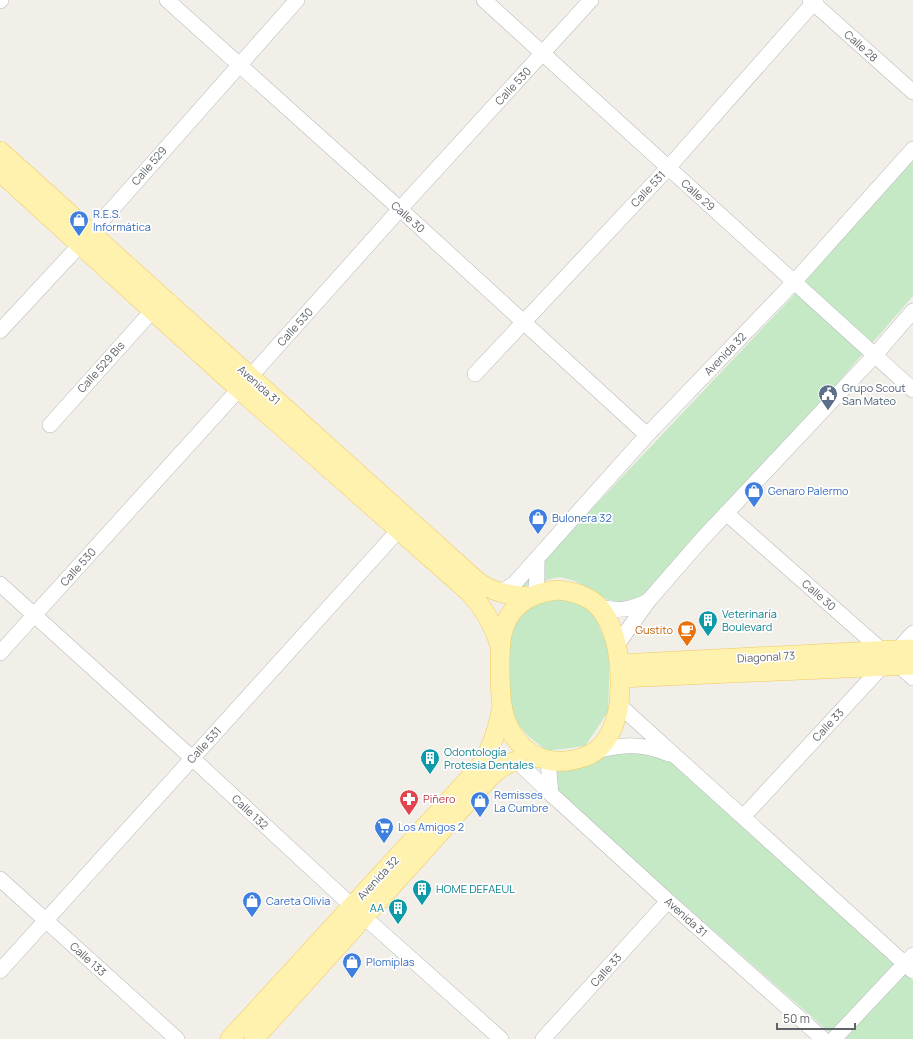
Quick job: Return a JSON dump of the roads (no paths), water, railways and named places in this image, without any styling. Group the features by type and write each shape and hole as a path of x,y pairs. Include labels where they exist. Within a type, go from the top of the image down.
{"main road":[{"name":"Avenida 31","path":"0,151 153,310 245,383"},
{"name":"Avenida 31","path":"0,172 85,239 404,525 478,601 492,622 500,646"},
{"name":"Avenida 31","path":"404,525 484,587 499,593 532,596"},
{"path":"543,759 520,743 511,732 505,719 500,680 500,646 502,634 512,613 520,604 532,596 546,591 568,591 589,599 598,606 606,618 617,645 620,671 617,716 613,728 596,751"},
{"name":"Diagonal 73","path":"620,671 897,658"},
{"name":"Avenida 32","path":"254,1039 479,768 493,743 502,705"},
{"name":"Avenida 32","path":"230,1039 358,912 498,769 516,760 543,759 562,762 575,760 596,751"}],"street":[{"name":"Calle 30","path":"167,0 400,209 647,435"},
{"name":"Calle 529","path":"0,331 85,239 297,0"},
{"name":"Calle 29","path":"484,0 913,390"},
{"name":"Calle 530","path":"0,653 245,383 400,209 591,0"},
{"name":"Calle 28","path":"813,1 913,92"},
{"name":"Calle 531","path":"475,374 668,168 813,1"},
{"name":"Avenida 32","path":"499,593 514,584 647,435 794,282 913,149"},
{"name":"Calle 529 Bis","path":"50,425 153,310"},
{"path":"617,645 649,600 726,513 874,355 913,311"},
{"name":"Calle 30","path":"726,513 897,658 913,678"},
{"name":"Calle 531","path":"0,971 404,525"},
{"path":"532,596 537,578 537,558"},
{"name":"Calle 132","path":"0,584 192,758 358,912 501,1039"},
{"path":"598,606 608,609 630,609 640,606 649,600"},
{"name":"Calle 33","path":"743,817 897,658 913,633"},
{"path":"619,704 743,817 910,963 834,1039"},
{"path":"596,751 615,747 636,746 658,750 677,757"},
{"path":"543,759 551,794"},
{"name":"Avenida 31","path":"516,760 668,901 823,1039"},
{"name":"Calle 133","path":"0,879 177,1039"},
{"name":"Calle 33","path":"543,1039 668,901"}],"place":[{"name":"R.E.S. Informática","path":"79,237"},
{"name":"Grupo Scout San Mateo","path":"828,411"},
{"name":"Genaro Palermo","path":"754,508"},
{"name":"Bulonera 32","path":"538,535"},
{"name":"Veterinaría Boulevard","path":"708,637"},
{"name":"Gustito","path":"687,647"},
{"name":"Odontología Protesia Dentales","path":"430,775"},
{"name":"Piñero","path":"409,816"},
{"name":"Remisses La Cumbre","path":"480,818"},
{"name":"Los Amigos 2","path":"384,844"},
{"name":"HOME DEFAEUL","path":"422,906"},
{"name":"Careta Olivia","path":"252,918"},
{"name":"AA","path":"398,925"},
{"name":"Plomiplas","path":"352,979"}]}
